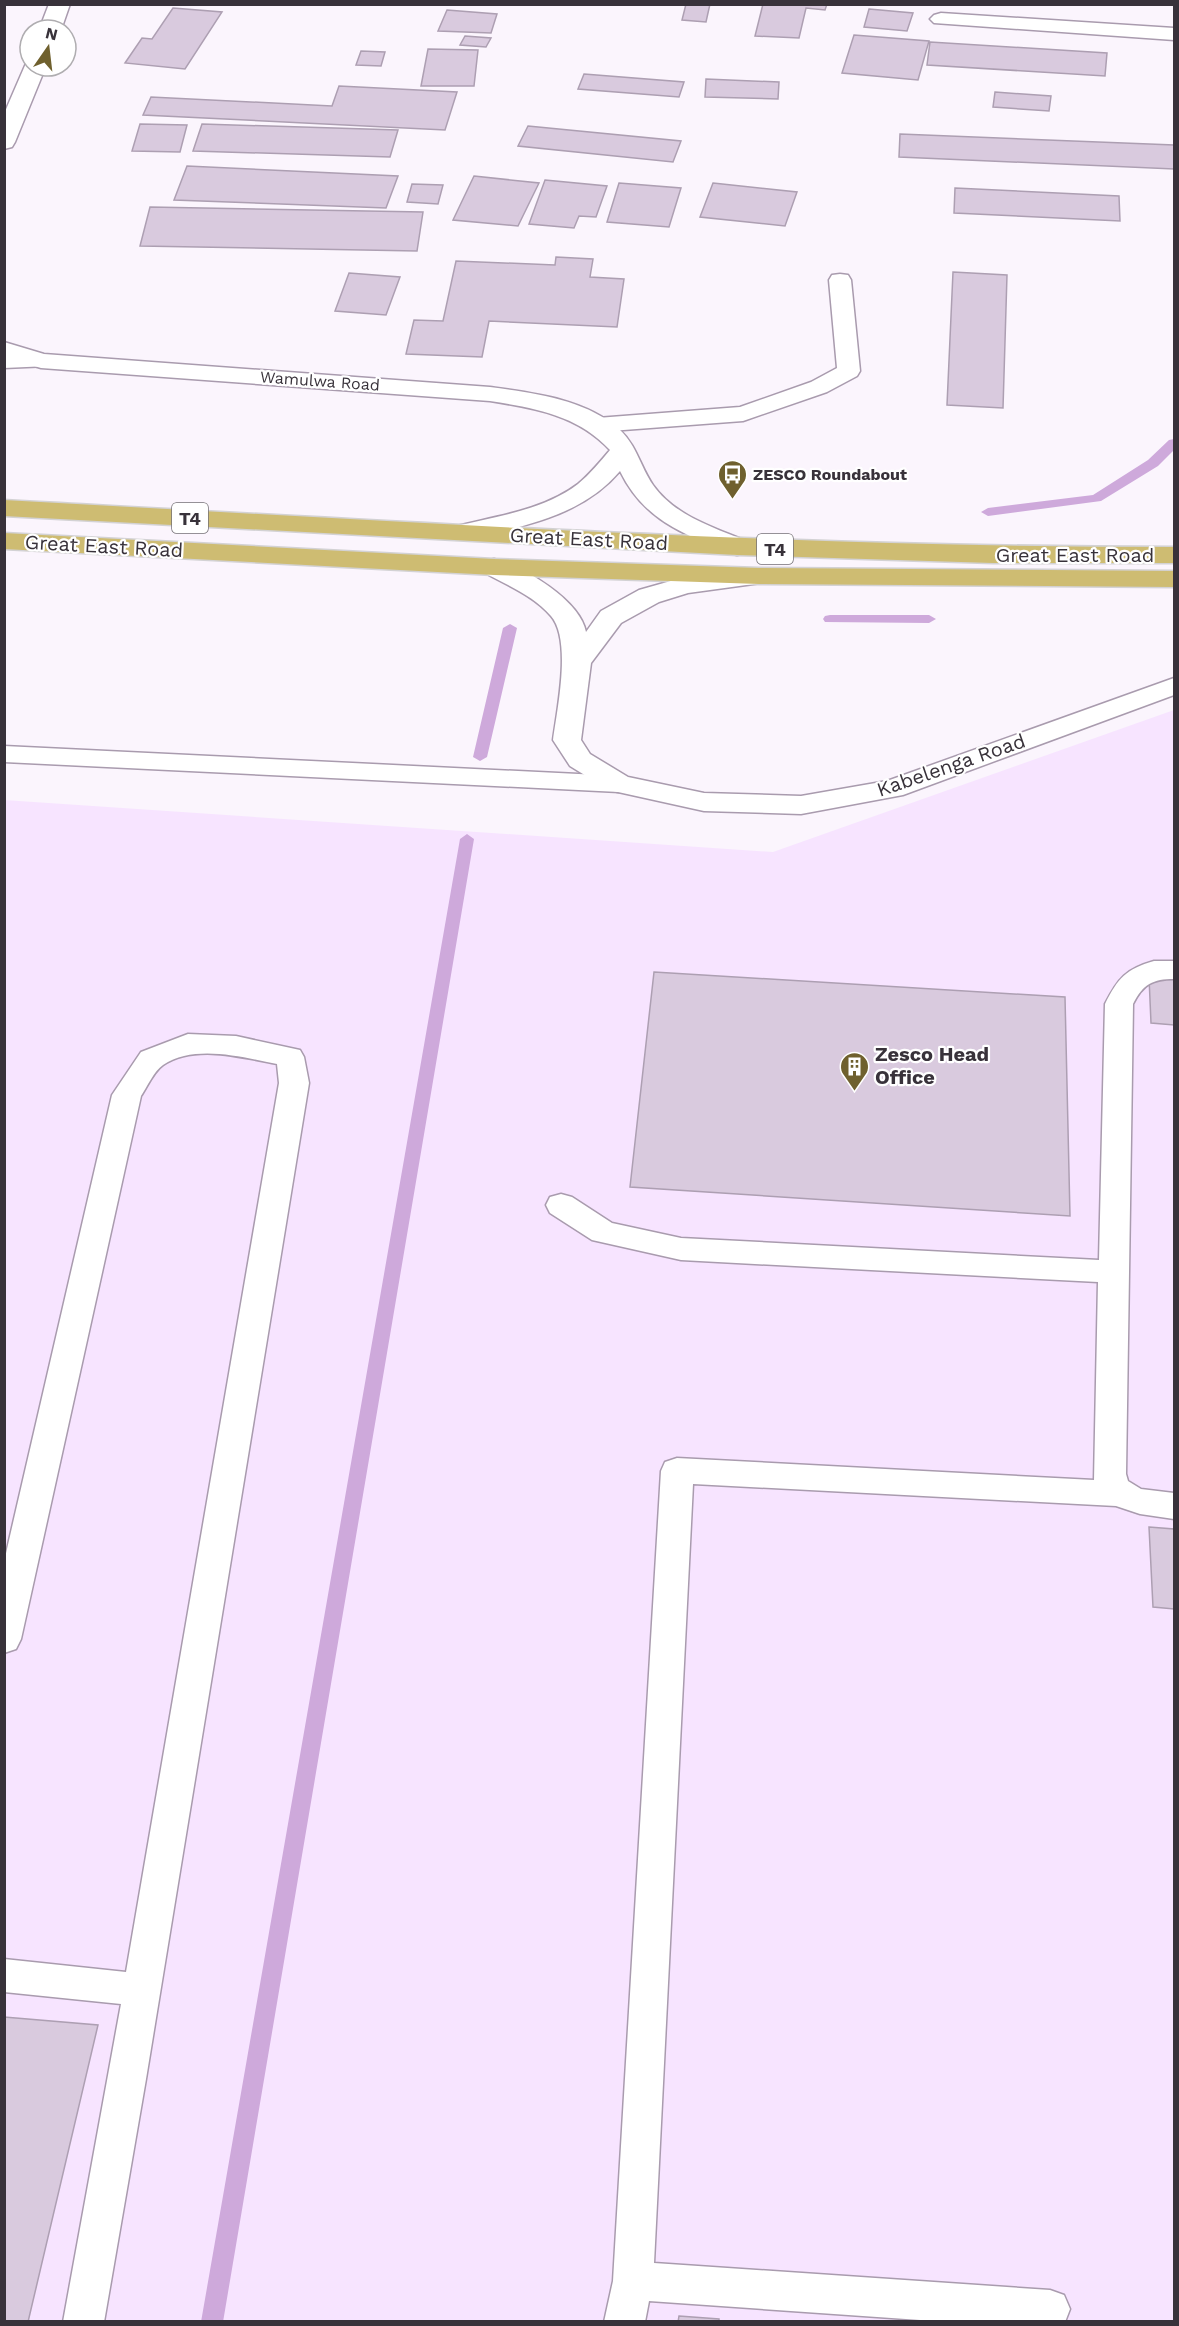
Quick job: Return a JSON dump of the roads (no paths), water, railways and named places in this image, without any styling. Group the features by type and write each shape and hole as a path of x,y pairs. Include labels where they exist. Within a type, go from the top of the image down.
{"main road":[{"name":"Great East Road","path":"4,508 737,548 993,555 1174,555"},
{"name":"Great East Road","path":"4,541 494,567 759,576 1174,579"}],"street":[{"path":"941,19 1174,34"},
{"path":"4,142 30,78"},
{"name":"Wamulwa Road","path":"4,349 41,361 490,394 550,405 573,412 597,425 623,450 636,477 657,505 672,516 737,548"},
{"path":"466,532 567,502 585,491 623,450"},
{"name":"Kabelenga Road","path":"494,567 536,590 562,611 571,626 577,662 567,740 580,760 619,784 704,802 801,805 893,789 1174,686"},
{"name":"Kabelenga Road","path":"577,662 611,617 649,596 685,585 759,576"}],"lane":[{"path":"597,425 743,414 819,387 849,371 840,280"},
{"path":"4,361 41,361"},
{"path":"4,754 619,784"},
{"path":"1174,970 1166,969 1134,978 1127,985 1119,1004 1111,1480 1113,1487 1122,1494 1146,1504 1174,1506"},
{"path":"4,1639 127,1095 151,1059 188,1044 236,1046 290,1057 294,1083 142,1990 83,2322"},
{"path":"561,1205 603,1232 681,1249 1113,1272"},
{"path":"624,2322 633,2281 677,1471 1122,1494"},
{"path":"4,1975 142,1990"},
{"path":"633,2281 1050,2309"}],"waterway":[{"path":"988,512 1096,498 1153,463 1174,443"},
{"path":"830,619 929,619"},
{"path":"480,757 510,628"},
{"path":"212,2322 467,839"}],"place":[{"name":"ZESCO Roundabout","path":"732,500"},
{"name":"Zesco Head Office","path":"854,1092"}]}
